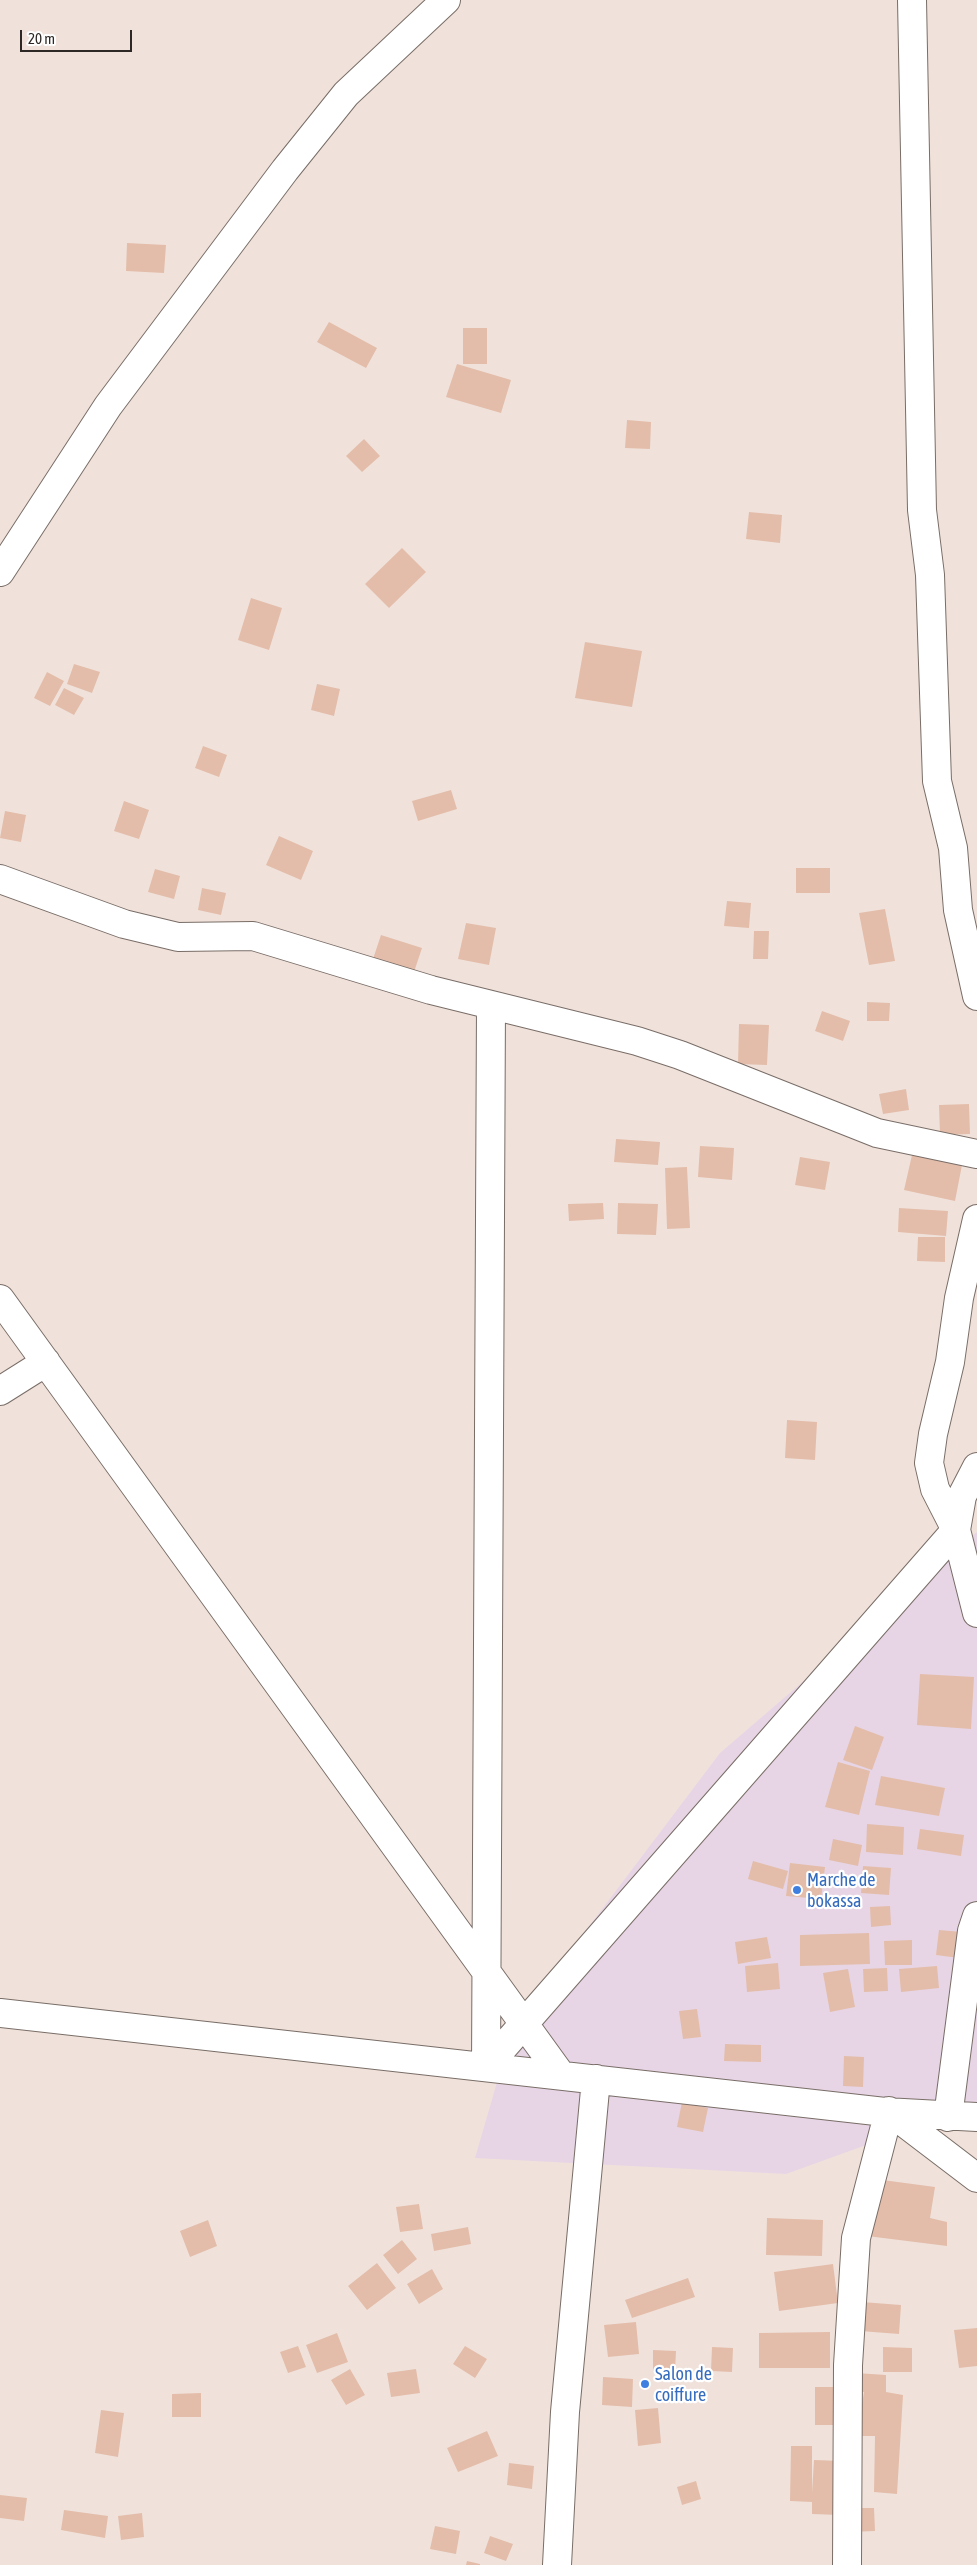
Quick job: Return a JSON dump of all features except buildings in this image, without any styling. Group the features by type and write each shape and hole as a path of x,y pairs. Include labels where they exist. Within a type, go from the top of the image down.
{"street":[{"path":"0,572 108,406 285,170 346,94 446,0"},
{"path":"912,0 922,510 930,575 936,781 953,848 958,910 977,996"},
{"path":"0,879 124,924 178,937 253,936 431,990 637,1041 877,1133 977,1154"},
{"path":"486,2067 491,1005"},
{"path":"977,1219 959,1298 950,1362 933,1434 929,1463 935,1490 956,1530 977,1613"},
{"path":"0,1298 561,2075"},
{"path":"0,1391 46,1362"},
{"path":"486,2067 956,1530 962,1496 977,1467"},
{"path":"948,2117 968,2029 972,1931 977,1916"},
{"path":"0,2013 889,2111 977,2118"},
{"path":"557,2565 565,2412 596,2079"},
{"path":"889,2111 977,2178"},
{"path":"847,2565 848,2365 856,2238 889,2111"}],"shaded area":[{"name":"Marche de bokassa","path":"977,1532 977,2105 786,2174 475,2158 513,2027 720,1753"}],"place":[{"name":"Marche de bokassa","path":"797,1890"},
{"name":"Salon de coiffure","path":"645,2384"}]}
